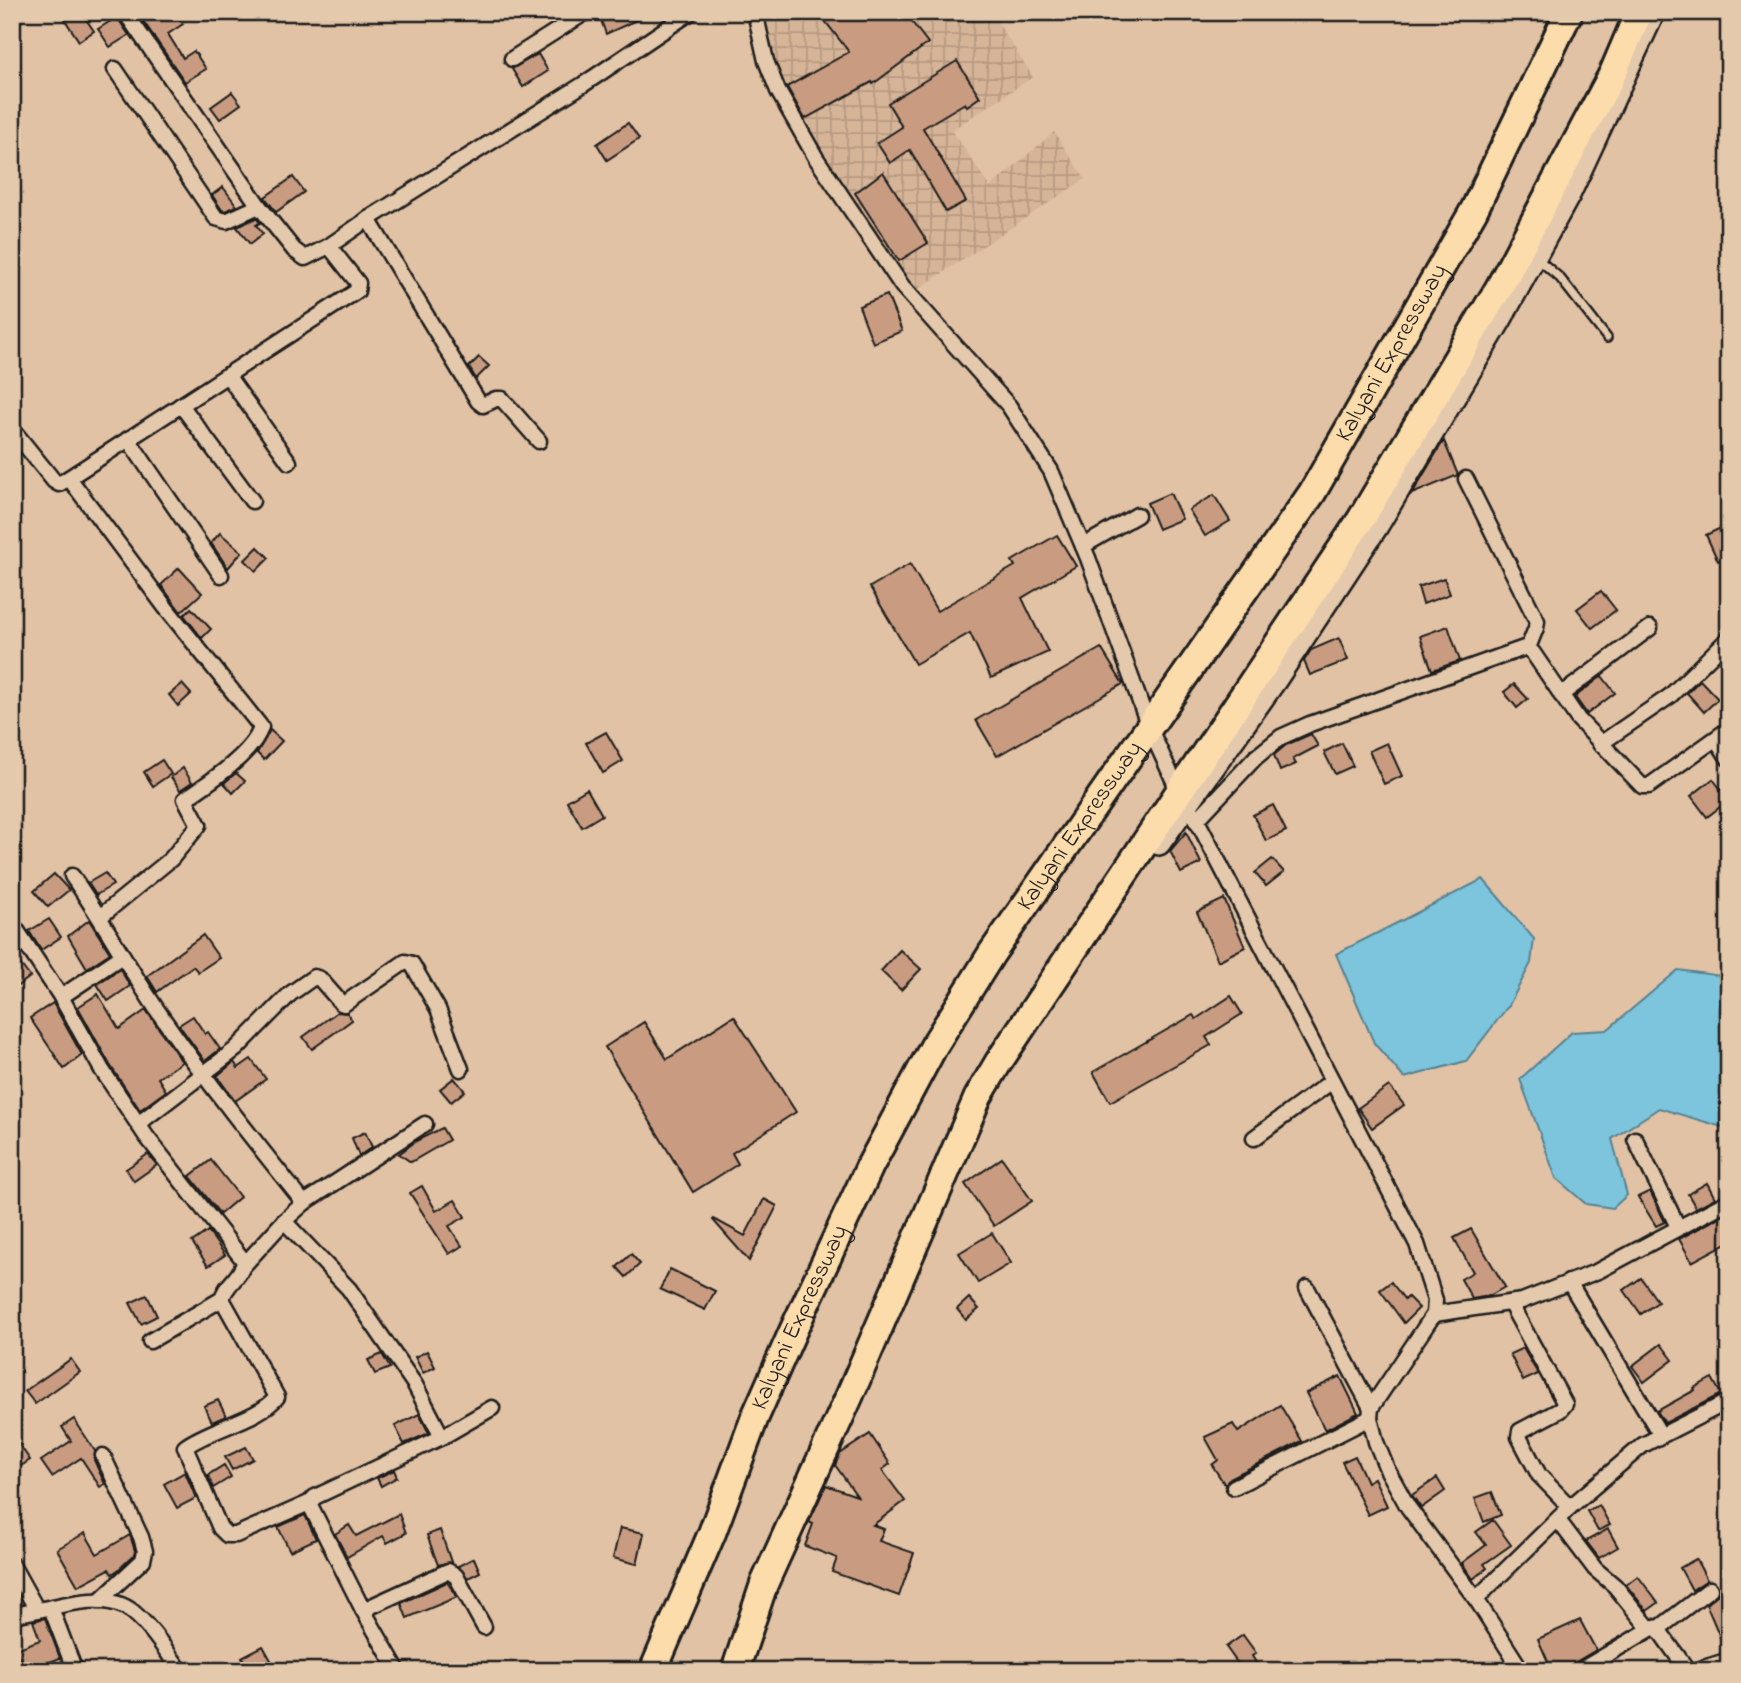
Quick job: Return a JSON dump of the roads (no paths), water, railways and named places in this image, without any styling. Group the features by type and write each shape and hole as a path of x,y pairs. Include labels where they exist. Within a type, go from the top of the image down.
{"highway":[{"name":"Kalyani Expressway","path":"653,1671 712,1533 755,1418 870,1166 935,1044 992,953 1312,493 1474,210 1569,12"},
{"path":"734,1671 764,1584 849,1397 978,1097 999,1063 1188,806 1499,288 1613,73 1639,12"}],"street":[{"path":"125,12 259,206 302,257 312,256 584,85 691,12"},
{"path":"512,59 586,12"},
{"path":"755,12 766,61 774,81 816,158 902,286 1009,406 1051,471 1083,546 1149,727 1417,1244 1435,1300 1434,1314 1371,1413 1234,1487"},
{"path":"1188,806 1376,528 1494,330 1569,195 1654,12"},
{"path":"115,69 216,218 226,221 259,206"},
{"path":"368,219 475,398 483,405 502,399 539,441"},
{"path":"12,429 59,484 359,289 358,283 328,246"},
{"path":"227,375 289,462"},
{"path":"181,405 252,501"},
{"path":"128,439 221,575"},
{"path":"69,478 166,608 261,727 257,736 223,772 186,799 200,825 178,850 101,916"},
{"path":"1466,479 1537,621 1528,648"},
{"path":"1083,546 1137,515"},
{"path":"1561,695 1650,628"},
{"path":"1600,744 1670,696 1729,638"},
{"path":"1188,806 1281,737 1310,724 1528,648"},
{"path":"1528,648 1578,719 1638,783 1646,787 1729,729"},
{"path":"1716,739 1729,759"},
{"path":"72,876 101,916 122,956 164,1021 304,1203"},
{"path":"16,929 138,1124 245,1264"},
{"path":"61,998 122,956"},
{"path":"138,1124 242,1044 290,994 314,977 320,979 344,1004 383,976 409,962 415,967 438,1009 461,1069"},
{"path":"1254,1138 1332,1081"},
{"path":"425,1124 304,1203 245,1264 223,1293 222,1299 278,1397 254,1413 185,1446 220,1528 227,1535 236,1535 309,1503 314,1497 442,1437 492,1408"},
{"path":"1635,1139 1678,1227"},
{"path":"1434,1314 1522,1301 1598,1271 1729,1201"},
{"path":"284,1221 349,1289 415,1385 442,1437"},
{"path":"1569,1282 1660,1434"},
{"path":"1307,1288 1371,1413 1376,1442 1408,1507 1476,1599 1522,1671"},
{"path":"150,1341 222,1299"},
{"path":"1510,1303 1565,1404 1560,1410 1520,1431 1519,1437 1539,1475 1570,1507"},
{"path":"1476,1599 1570,1507 1643,1445 1729,1401"},
{"path":"99,1601 134,1570 143,1560 145,1551 142,1537 103,1455"},
{"path":"309,1503 363,1610 398,1671"},
{"path":"1558,1520 1597,1572 1615,1586 1686,1668 1693,1671 1729,1660"},
{"path":"12,1566 44,1609 75,1671"},
{"path":"363,1610 448,1571 456,1576 484,1627"},
{"path":"1579,1671 1653,1629 1710,1589"},
{"path":"12,1615 99,1601 115,1603 132,1611 181,1671"}],"lane":[{"path":"1535,257 1560,278 1607,338"}],"water":[{"path":"1483,879 1534,939 1531,963 1509,1005 1466,1061 1404,1078 1374,1043 1336,954"},
{"path":"1678,970 1729,977 1729,1122 1722,1127 1659,1108 1612,1139 1627,1195 1613,1208 1586,1204 1556,1178 1520,1079 1572,1032 1607,1030"}]}
